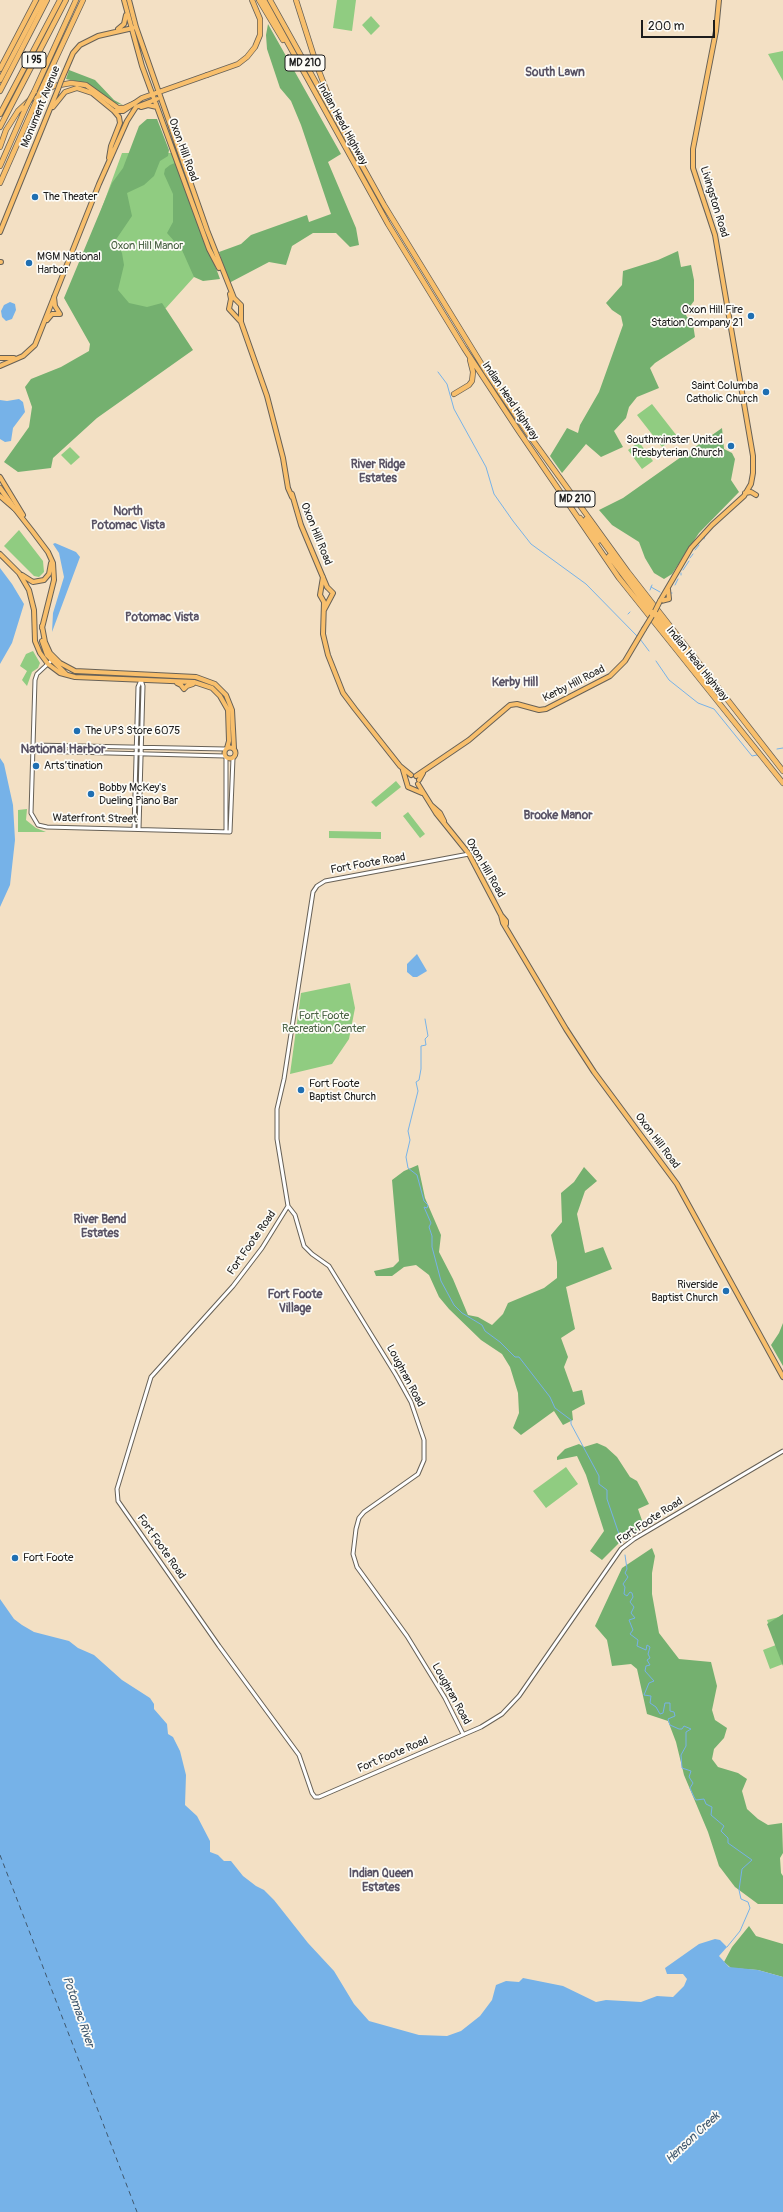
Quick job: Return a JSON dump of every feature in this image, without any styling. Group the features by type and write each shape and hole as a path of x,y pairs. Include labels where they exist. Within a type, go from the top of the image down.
{"highway":[{"name":"I 95","path":"0,69 36,0"},
{"path":"0,80 42,0"},
{"name":"I 95","path":"0,91 47,0"},
{"name":"I 95","path":"0,114 60,0"},
{"name":"I 95","path":"0,127 66,0"},
{"path":"0,166 76,0"},
{"path":"0,184 83,0"},
{"path":"206,76 238,64 247,57 255,47 260,35 260,19 252,0"},
{"path":"259,0 316,95"},
{"name":"Indian Head Highway","path":"264,0 388,224 464,348 619,578 783,783"},
{"name":"Indian Head Highway","path":"270,0 341,125 384,205 487,373 562,481 628,572 783,771"},
{"path":"296,0 317,66 341,125"},
{"path":"0,147 6,130 18,111 34,96 54,86 71,83 86,85 118,108 135,103"},
{"path":"454,394 469,386 473,377 472,364 464,348"},
{"path":"562,481 603,543 653,613 754,734"},
{"path":"0,488 15,509"},
{"path":"0,492 15,509"},
{"path":"570,506 714,693 728,716"}],"main road":[{"name":"Oxon Hill Road","path":"124,0 130,28 154,97 209,249 231,296 231,304"},
{"name":"Oxon Hill Road","path":"129,0 136,27 178,146 216,252 237,302"},
{"name":"Livingston Road","path":"653,613 696,542 746,493 753,474 752,456 714,231 694,176 692,160 717,24 718,0"},
{"path":"115,31 124,25 126,12"},
{"name":"Monument Avenue","path":"0,232 70,58 77,48 91,38 136,27"},
{"path":"114,111 123,111 135,103 160,95 206,76"},
{"path":"46,119 59,97 68,90 76,88 92,93 114,111 119,118 120,124 110,152 109,160"},
{"path":"0,366 27,354 35,345 109,160 130,115 139,106 154,97"},
{"path":"130,115 145,105 158,108"},
{"path":"44,325 52,314 60,314 55,306 54,297"},
{"path":"237,302 242,308 240,312 235,314 229,309 231,304 237,302"},
{"name":"Oxon Hill Road","path":"240,312 241,322 268,396 288,488 327,587"},
{"name":"Oxon Hill Road","path":"235,314 241,322"},
{"path":"0,358 18,358"},
{"path":"0,477 33,532"},
{"path":"746,493 751,492 756,495"},
{"path":"0,496 15,509 51,557 54,569 54,580 42,626 44,647 52,660 66,674"},
{"path":"0,554 19,573 33,582 44,580 50,571 51,557"},
{"path":"19,573 26,584 33,603 35,641 40,653 48,664 60,673 87,678 198,683 212,688 225,702 229,719 226,757 233,758 236,753 234,748 232,710 226,695 220,689 206,680 196,677 145,678 141,680"},
{"name":"Oxon Hill Road","path":"321,589 323,578"},
{"path":"323,612 333,593 327,587 321,589 320,595 323,599 323,612 323,634 328,655 343,693 400,766 416,779 422,793"},
{"path":"323,599 329,600"},
{"name":"Kerby Hill Road","path":"416,779 481,731 510,705 517,704 539,710 546,709 610,676 622,665 653,613"},
{"path":"42,626 45,642 50,653 67,668 83,672 165,677"},
{"path":"226,749 234,748"},
{"path":"400,766 407,785 422,793"},
{"path":"406,781 416,779"},
{"path":"412,788 416,779"},
{"name":"Oxon Hill Road","path":"422,793 431,805 440,813 444,821 469,854 546,998 594,1072 678,1184 783,1377"}],"street":[{"name":"Waterfront Street","path":"52,660 37,674 35,680 31,813 38,825 47,827 228,832"},
{"path":"134,829 137,712 141,680"},
{"path":"139,829 143,686 141,680"},
{"path":"137,712 142,712"},
{"path":"33,746 226,749"},
{"path":"32,751 226,757 228,832"},
{"path":"228,832 233,758"},
{"name":"Fort Foote Road","path":"469,854 325,882 317,886 313,892 284,1079 277,1109 277,1139 288,1206 262,1248 233,1286 151,1377 117,1489 117,1498 219,1646 299,1755 315,1797 321,1796 491,1722 514,1702 621,1549 634,1539 783,1451"},
{"name":"Loughran Road","path":"288,1206 295,1215 304,1246 328,1266 396,1374 411,1402 424,1440 424,1460 418,1474 364,1512 359,1518 352,1554 357,1566 407,1636 448,1702 463,1734"}],"green space":[{"path":"337,0 356,0 352,31 333,28"},
{"path":"371,16 380,26 371,35 362,25"},
{"path":"268,24 341,154 328,162 356,228 359,245 350,247 336,233 313,233 292,246 286,265 269,262 229,283 219,252 241,244 251,235 307,215 309,222 331,214 301,125 291,101 280,88 267,49 266,35"},
{"path":"783,51 783,81 768,54"},
{"path":"69,70 95,80 114,100 123,105 114,103 88,84 66,79"},
{"path":"147,119 157,119 169,150 168,156 160,161 154,176 144,185 127,193 132,216 115,241 122,253 124,265 118,290 129,303 147,307 162,303 193,350 97,418 53,458 51,468 18,472 4,462 29,427 32,407 25,387 31,379 61,367 89,351 90,344 64,298 112,183 123,168 139,126"},
{"name":"Oxon Hill Manor","path":"122,153 172,153 215,266 194,277 166,308 143,317 77,276"},
{"path":"175,163 220,279 203,281 194,277 182,250 167,233 173,222 173,194 164,174 165,169"},
{"path":"678,251 681,267 691,265 694,280 694,301 685,313 687,317 692,318 695,337 655,363 650,368 659,388 637,397 629,407 626,418 614,431 623,447 601,457 586,444 562,473 550,456 567,428 578,433 580,425 599,392 623,325 621,316 612,310 606,303 622,285 623,271 658,260"},
{"path":"652,404 677,436 662,447 637,415"},
{"path":"722,428 724,449 732,453 735,459 731,480 739,492 699,533 672,574 664,579 654,573 645,558 639,542 612,525 599,510 623,498"},
{"path":"639,442 653,461 642,469 628,450"},
{"path":"70,447 80,457 71,465 61,455"},
{"path":"19,530 43,561 44,572 39,577 34,576 4,546"},
{"path":"33,651 40,663 38,668 32,672 27,686 22,680 27,671 20,666 26,654"},
{"path":"396,781 401,787 376,807 371,802"},
{"path":"27,809 26,820 36,828 46,832 18,832 18,810"},
{"path":"408,812 425,834 420,838 403,816"},
{"path":"329,831 381,832 381,839 329,838"},
{"name":"Fort Foote Recreation Center","path":"350,983 355,1008 349,1039 332,1064 290,1074 301,993"},
{"path":"418,1165 425,1198 441,1235 439,1252 453,1279 468,1315 478,1317 492,1325 503,1314 508,1303 544,1288 557,1278 557,1262 551,1235 562,1222 561,1193 574,1182 584,1167 597,1181 585,1191 577,1214 585,1253 603,1247 612,1269 566,1287 575,1329 561,1338 568,1357 564,1367 573,1392 582,1390 585,1404 572,1411 573,1420 563,1425 554,1411 521,1435 513,1428 519,1413 518,1393 510,1367 502,1354 481,1340 449,1309 439,1297 429,1275 416,1265 404,1267 392,1276 376,1276 374,1271 393,1267 399,1261 392,1180 404,1171"},
{"path":"783,1323 783,1366 771,1345 779,1333"},
{"path":"597,1443 606,1447 617,1457 630,1477 637,1481 649,1504 638,1509 644,1526 620,1542 602,1560 590,1551 604,1531 586,1475 577,1456 557,1460 557,1457 565,1449 579,1444 584,1447"},
{"path":"566,1467 578,1484 546,1508 533,1491"},
{"path":"652,1548 655,1556 652,1573 652,1594 659,1633 679,1659 711,1662 717,1686 712,1710 715,1720 727,1728 724,1738 714,1749 712,1759 718,1767 738,1773 747,1779 742,1791 747,1809 758,1819 768,1825 782,1823 783,1853 780,1858 781,1873 783,1876 783,1904 758,1904 735,1887 719,1866 708,1832 684,1775 676,1742 668,1721 647,1714 637,1669 631,1664 612,1666 607,1640 595,1626 622,1568"},
{"path":"783,1614 783,1666 767,1624"},
{"path":"783,1616 783,1664 770,1669 763,1650 776,1645 767,1620"},
{"path":"749,1926 756,1936 783,1944 783,1977 758,1970 731,1968 724,1962 732,1947"}],"water":[{"path":"10,302 15,304 16,310 12,319 6,321 2,317 1,311 4,305"},
{"path":"19,399 23,402 25,412 13,428 11,441 5,442 0,439 0,400 7,401"},
{"path":"55,543 76,552 80,557 52,632 53,613 64,577 59,553 53,544"},
{"path":"0,568 24,604 12,643 0,664"},
{"path":"0,758 4,764 13,805 15,840 10,885 0,907"},
{"path":"417,954 427,971 417,977 413,977 407,972 407,964"},
{"path":"0,1599 14,1619 22,1625 34,1632 69,1641 78,1648 94,1655 122,1680 150,1698 154,1704 154,1709 167,1724 168,1734 173,1737 180,1751 186,1775 185,1805 197,1816 210,1841 210,1852 218,1855 224,1861 231,1861 243,1876 264,1890 274,1900 308,1943 334,1971 354,2004 369,2021 419,2035 447,2036 461,2031 480,2016 492,2000 496,1985 506,1981 519,1982 523,1978 563,1986 596,2002 606,2000 641,2002 657,1996 673,1997 684,1986 687,1979 683,1974 667,1974 665,1968 699,1944 715,1939 720,1940 727,1947 719,1956 729,1967 758,1970 783,1977 783,2212 0,2212"}],"waterway":[{"path":"438,372 447,384 454,409 486,467 494,494 513,521 531,544 586,584 637,636"},
{"path":"695,550 699,545"},
{"path":"690,558 693,554"},
{"path":"683,570 689,561"},
{"path":"675,585 678,579"},
{"path":"650,590 652,585"},
{"path":"651,587 660,592"},
{"path":"640,639 649,651"},
{"path":"656,661 669,680 698,703 714,709 752,756 757,755"},
{"path":"777,749 783,748"},
{"path":"425,1019 428,1036 425,1039 426,1045 421,1046 421,1069 419,1080 416,1082 418,1091 408,1131 410,1140 406,1157 408,1168 417,1175 424,1201 428,1205 427,1208 424,1207 431,1223 429,1227 432,1236 432,1247 441,1281 454,1305 462,1313 482,1325 485,1331 500,1342 515,1357 519,1357 550,1397 555,1408 571,1420 571,1424 599,1476 599,1484 607,1490 607,1499 621,1540"},
{"path":"625,1555 627,1569 625,1573 628,1577 623,1584 625,1587 624,1594 627,1596 630,1592 632,1593 633,1597 630,1602 634,1607 631,1613 635,1618 629,1620 633,1630 630,1634 638,1640 637,1646 646,1650 647,1645 650,1647 648,1654 650,1658 647,1660 650,1665 646,1666 645,1671 654,1681 649,1683 644,1695 651,1696 650,1703 656,1707 660,1714 663,1713 665,1703 670,1703 670,1711 674,1712 675,1716 668,1719 670,1725 679,1729 682,1729 684,1726 691,1729 686,1732 686,1746 681,1755 682,1768 691,1771 689,1777 693,1783 690,1788 694,1797 696,1800 704,1799 706,1804 712,1807 711,1815 724,1826 721,1831 728,1838 728,1843 752,1860 742,1869 739,1890 741,1899 748,1902 750,1908 740,1931 727,1947"}],"ferry route":[{"path":"0,1855 137,2212"}],"place":[{"name":"The Theater","path":"35,197"},
{"name":"MGM National Harbor","path":"29,263"},
{"name":"Oxon Hill Fire Station Company 21","path":"751,316"},
{"name":"Saint Columba Catholic Church","path":"766,392"},
{"name":"Southminster United Presbyterian Church","path":"731,446"},
{"name":"The UPS Store 6075","path":"77,731"},
{"name":"Arts’tination","path":"36,766"},
{"name":"Bobby McKey's Dueling Piano Bar","path":"91,794"},
{"name":"Fort Foote Baptist Church","path":"301,1090"},
{"name":"Riverside Baptist Church","path":"726,1291"},
{"name":"Fort Foote","path":"15,1558"}],"district":[{"name":"South Lawn","path":"555,73"},
{"name":"River Ridge Estates","path":"378,472"},
{"name":"North Potomac Vista","path":"128,519"},
{"name":"Potomac Vista","path":"162,618"},
{"name":"Kerby Hill","path":"515,683"},
{"name":"National Harbor","path":"63,750"},
{"name":"Brooke Manor","path":"558,816"},
{"name":"River Bend Estates","path":"100,1227"},
{"name":"Fort Foote Village","path":"295,1302"},
{"name":"Indian Queen Estates","path":"381,1881"}],"water label":[{"name":"Potomac River","path":"78,2012"},
{"name":"Henson Creek","path":"693,2138"}]}
